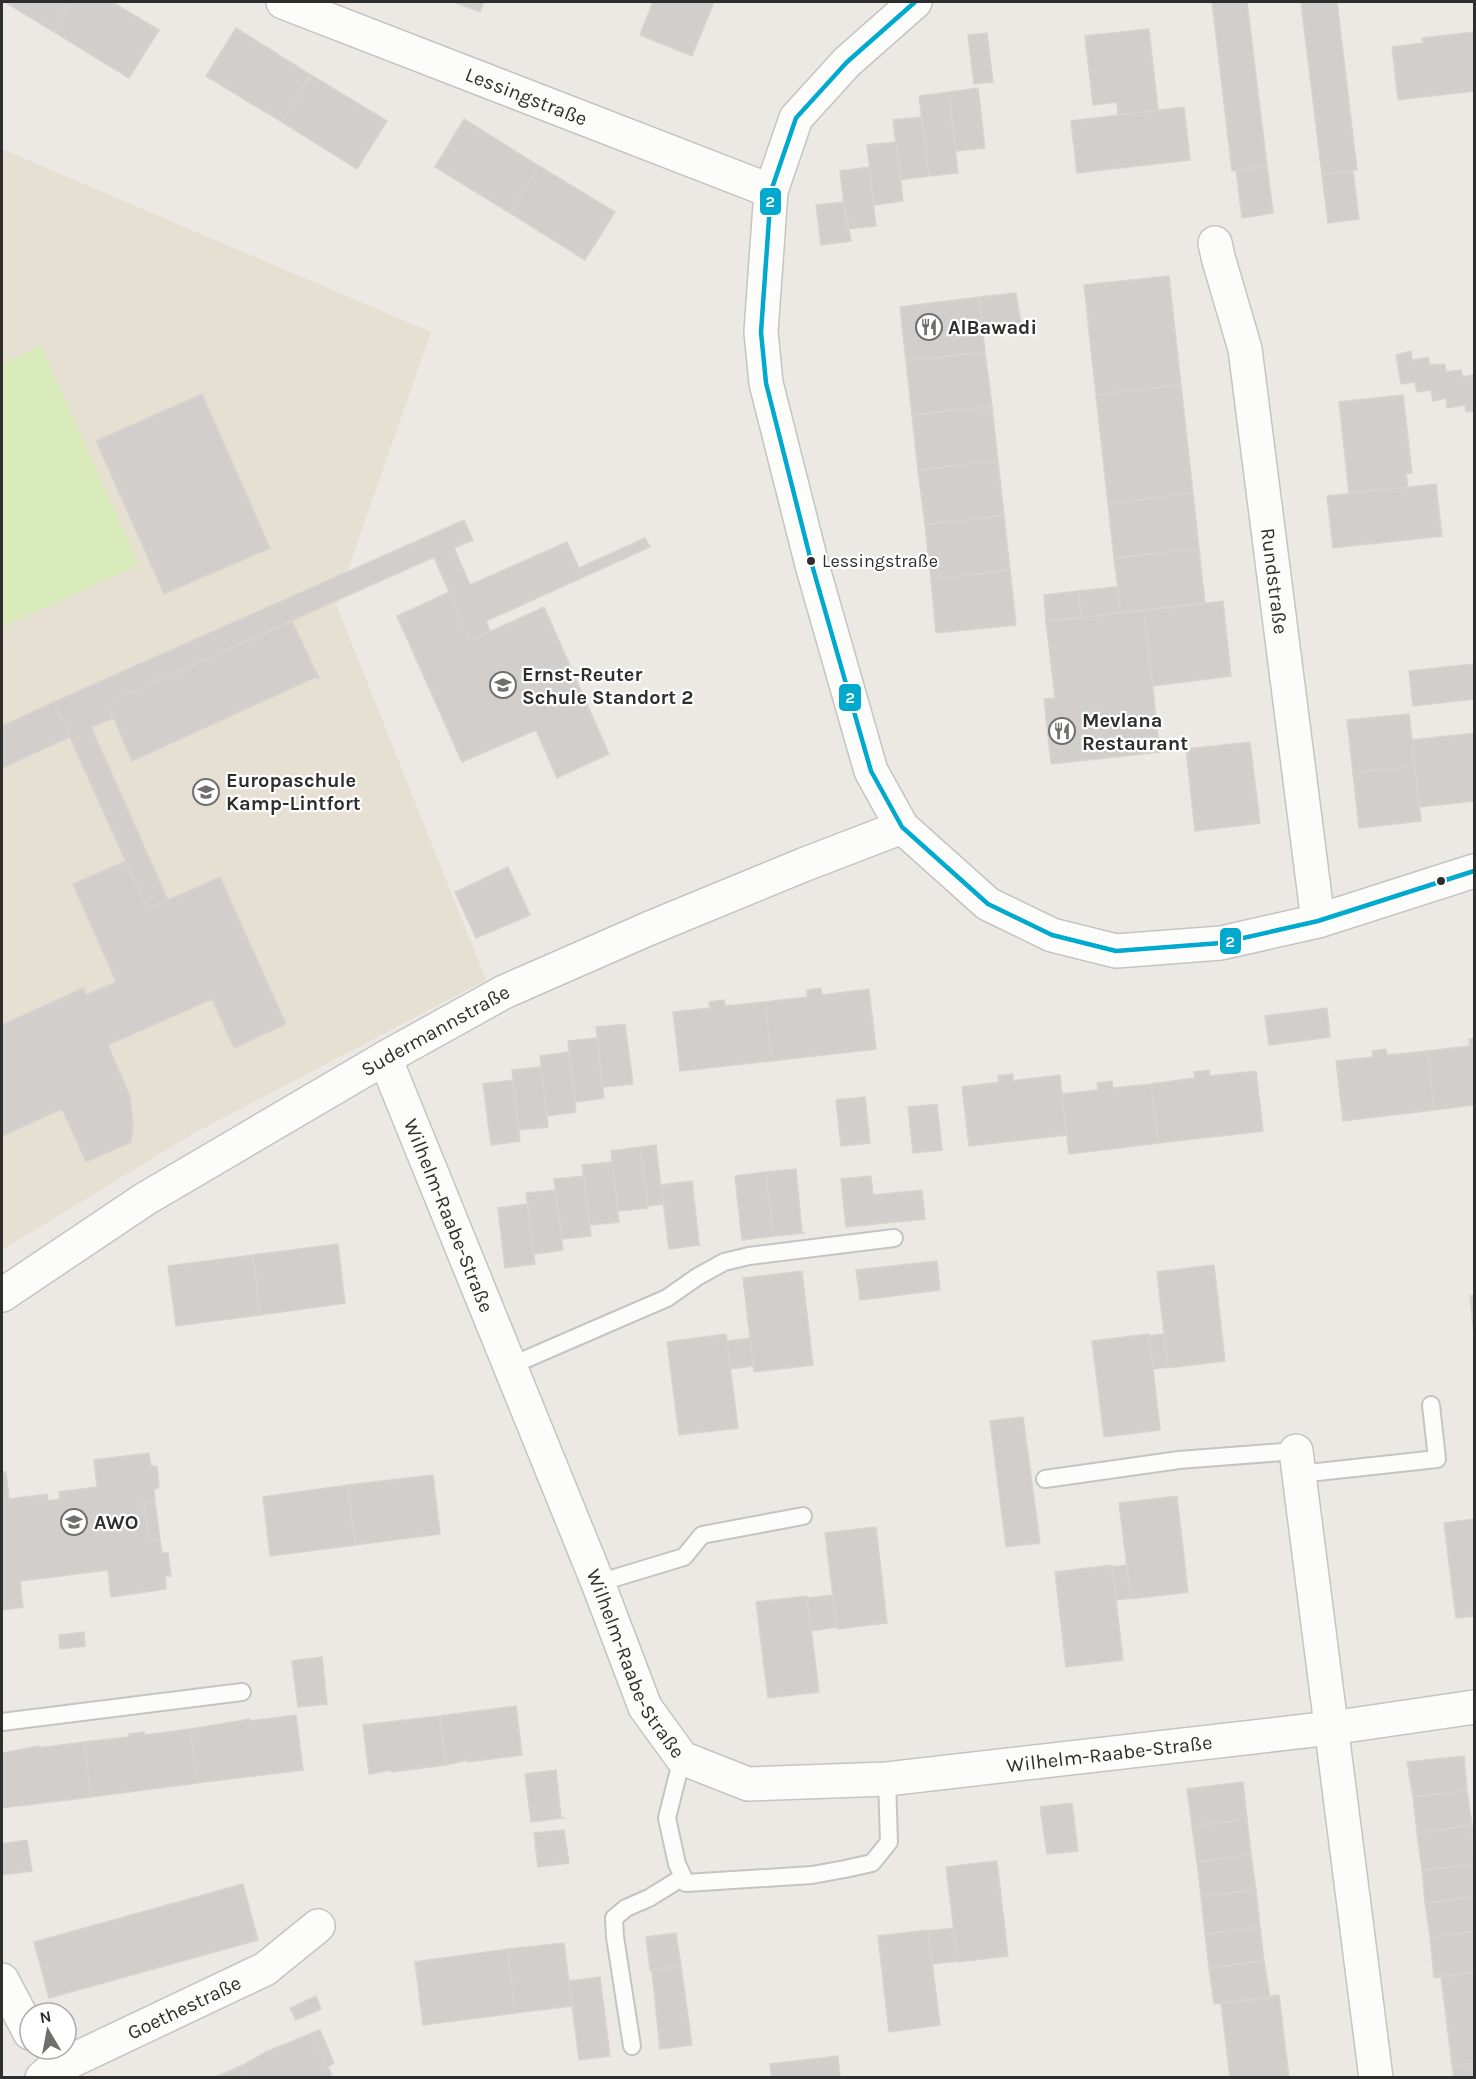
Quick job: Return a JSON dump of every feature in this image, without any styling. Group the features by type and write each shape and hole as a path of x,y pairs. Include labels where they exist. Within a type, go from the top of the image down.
{"street":[{"name":"Lessingstraße","path":"283,2 771,191"},
{"path":"915,2 847,62 796,118 771,191 761,332 766,383 812,566 871,771 902,827 988,904 1052,935 1116,951 1221,943 1317,921 1474,871"},
{"name":"Rundstraße","path":"1215,243 1245,349 1317,921"},
{"name":"Sudermannstraße","path":"2,1295 145,1199 385,1058 504,992 650,928 902,827"},
{"name":"Wilhelm-Raabe-Straße","path":"385,1058 598,1583 645,1707 682,1758 748,1784 887,1779 1331,1728 1474,1707"},
{"path":"1297,1462 1376,2078"},
{"name":"Goethestraße","path":"44,2066 265,1969 318,1926"},
{"path":"2,1980 18,2010"}],"lane":[{"path":"510,1366 667,1298 724,1262 894,1238"},
{"path":"1045,1479 1179,1460 1297,1462 1437,1459 1431,1405"},
{"path":"598,1583 684,1557 702,1535 802,1516"},
{"path":"2,1722 242,1692"},
{"path":"682,1758 667,1818 677,1864 686,1883 812,1875 872,1863 889,1842 887,1779"},
{"path":"632,2046 614,1918 626,1908 649,1898 683,1877"}],"shaded area":[{"name":"Europaschule Kamp-Lintfort","path":"2,149 431,332 336,604 486,980 191,1135 2,1250"}],"green space":[{"path":"41,346 139,565 2,627 2,364"}],"building":[{"path":"5,2 72,2 54,32"},
{"path":"72,2 112,2 159,30 129,78 54,32"},
{"path":"454,2 484,2 480,12"},
{"path":"653,2 714,2 692,56 640,35"},
{"path":"1212,2 1247,2 1267,166 1232,171"},
{"path":"1301,2 1337,2 1357,170 1322,175"},
{"path":"236,28 311,75 282,122 206,76"},
{"path":"1149,29 1158,110 1118,115 1117,102 1093,105 1085,36"},
{"path":"1474,32 1474,91 1398,100 1392,47 1423,43 1422,38"},
{"path":"987,33 993,82 974,84 968,35"},
{"path":"311,75 387,121 357,169 282,122"},
{"path":"978,88 985,148 956,151 949,92"},
{"path":"949,92 958,173 929,176 919,96"},
{"path":"1184,107 1190,160 1077,173 1071,121"},
{"path":"922,117 929,176 900,180 893,120"},
{"path":"464,119 539,166 510,213 435,167"},
{"path":"896,142 903,201 874,205 867,145"},
{"path":"539,166 615,212 585,260 510,213"},
{"path":"1267,166 1273,213 1242,218 1236,170"},
{"path":"869,167 876,226 847,229 840,171"},
{"path":"1353,171 1359,219 1328,223 1322,175"},
{"path":"844,202 851,241 821,245 816,205"},
{"path":"1169,276 1181,385 1096,395 1084,285"},
{"path":"1016,293 1021,323 983,328 980,297"},
{"path":"979,297 985,352 906,361 900,307"},
{"path":"1411,351 1412,360 1428,357 1430,365 1445,364 1446,372 1461,370 1463,377 1474,375 1474,411 1466,412 1465,405 1447,408 1446,398 1433,401 1431,390 1417,392 1415,382 1401,384 1396,355"},
{"path":"985,352 992,406 912,415 906,361"},
{"path":"1181,385 1193,493 1108,504 1096,395"},
{"path":"202,394 270,548 164,594 96,441"},
{"path":"1403,395 1412,473 1406,474 1408,487 1349,493 1339,402"},
{"path":"992,406 998,461 918,470 912,415"},
{"path":"998,461 1004,515 925,525 918,470"},
{"path":"1436,484 1442,536 1333,548 1327,496"},
{"path":"1193,493 1199,549 1114,558 1108,504"},
{"path":"1004,515 1010,570 931,579 925,525"},
{"path":"464,520 473,540 454,548 470,585 567,542 579,568 645,538 650,547 486,621 490,631 470,641 434,557 107,703 114,718 91,727 168,900 147,909 54,702"},
{"path":"1199,549 1205,603 1121,612 1114,558"},
{"path":"1010,570 1016,625 936,633 931,579"},
{"path":"1117,587 1120,612 1081,618 1078,591"},
{"path":"1078,591 1081,618 1046,621 1044,595"},
{"name":"Ernst-Reuter Schule Standort 2","path":"449,592 470,641 544,607 609,754 557,778 536,730 462,762 397,616"},
{"path":"1223,601 1231,676 1153,686 1144,611"},
{"path":"1144,611 1160,752 1051,764 1044,699 1055,698 1046,621"},
{"path":"292,621 319,678 316,677 132,761 107,703"},
{"path":"1474,664 1474,699 1413,706 1409,671"},
{"path":"54,702 70,737 2,768 2,726"},
{"path":"1409,714 1415,766 1353,773 1347,720"},
{"path":"1474,733 1474,801 1419,807 1412,740"},
{"path":"1250,742 1260,823 1195,831 1186,749"},
{"path":"1415,766 1421,821 1359,828 1353,773"},
{"path":"126,861 147,909 220,877 286,1024 234,1048 212,999 108,1045 130,1096 132,1137 131,1142 86,1162 62,1109 2,1136 2,1025 83,988 86,995 116,982 73,884"},
{"path":"508,867 530,915 476,938 455,892"},
{"path":"821,988 822,995 869,989 876,1049 772,1061 765,1002 807,997 807,990"},
{"path":"724,1000 725,1006 765,1002 772,1061 680,1071 673,1012 710,1008 709,1002"},
{"path":"1327,1008 1330,1037 1269,1045 1265,1016"},
{"path":"625,1024 633,1084 603,1087 596,1027"},
{"path":"597,1038 604,1098 575,1102 568,1041"},
{"path":"1474,1038 1474,1105 1434,1110 1428,1051 1470,1046 1469,1039"},
{"path":"1386,1049 1387,1055 1428,1051 1434,1110 1343,1121 1336,1061 1373,1057 1372,1051"},
{"path":"569,1052 576,1112 547,1116 540,1056"},
{"path":"541,1067 548,1127 519,1130 512,1070"},
{"path":"1209,1070 1210,1076 1256,1071 1263,1131 1159,1143 1151,1084 1195,1078 1194,1072"},
{"path":"1013,1074 1013,1081 1060,1075 1066,1135 969,1146 962,1087 999,1082 998,1076"},
{"path":"513,1080 520,1141 491,1145 483,1084"},
{"path":"1112,1081 1113,1088 1151,1084 1159,1143 1069,1154 1062,1094 1098,1090 1097,1083"},
{"path":"865,1097 870,1143 841,1146 836,1100"},
{"path":"937,1104 942,1150 913,1153 908,1107"},
{"path":"656,1145 663,1204 648,1206 640,1147"},
{"path":"640,1147 648,1208 618,1211 611,1151"},
{"path":"612,1162 619,1222 590,1225 582,1165"},
{"path":"796,1169 802,1232 804,1233 773,1236 766,1172"},
{"path":"766,1172 773,1236 742,1240 735,1176"},
{"path":"584,1176 591,1236 562,1239 554,1179"},
{"path":"871,1176 873,1195 922,1190 925,1219 846,1227 841,1179"},
{"path":"692,1181 700,1245 669,1249 661,1185"},
{"path":"555,1190 563,1250 534,1254 526,1193"},
{"path":"527,1204 535,1264 505,1268 498,1208"},
{"path":"338,1244 345,1303 260,1315 253,1255"},
{"path":"253,1255 260,1315 176,1326 168,1266"},
{"path":"937,1261 940,1290 860,1300 856,1270"},
{"path":"1214,1265 1225,1361 1168,1368 1157,1272"},
{"path":"802,1271 813,1365 754,1372 743,1278"},
{"path":"1474,1295 1474,1335 1470,1296"},
{"path":"726,1334 738,1428 679,1435 667,1342"},
{"path":"1149,1334 1160,1430 1104,1437 1092,1341"},
{"path":"1164,1334 1168,1367 1153,1369 1149,1336"},
{"path":"750,1338 753,1366 731,1369 727,1341"},
{"path":"1023,1417 1040,1543 1006,1547 990,1421"},
{"name":"AWO","path":"149,1453 151,1466 157,1466 159,1488 154,1489 155,1502 144,1503 149,1542 160,1540 162,1553 168,1553 171,1576 165,1576 166,1589 111,1597 108,1570 20,1581 23,1607 2,1610 2,1472 6,1472 9,1499 47,1494 48,1501 60,1499 59,1492 97,1487 94,1460"},
{"path":"433,1475 440,1534 355,1545 348,1485"},
{"path":"348,1485 355,1545 270,1556 263,1497"},
{"path":"1177,1496 1188,1592 1131,1599 1119,1503"},
{"path":"155,1502 160,1540 149,1542 144,1503"},
{"path":"1474,1519 1474,1616 1456,1618 1444,1523"},
{"path":"876,1527 887,1623 837,1629 825,1533"},
{"path":"1112,1565 1123,1660 1066,1667 1055,1572"},
{"path":"1127,1565 1131,1598 1116,1600 1112,1567"},
{"path":"832,1595 837,1627 811,1631 807,1598"},
{"path":"807,1596 819,1692 768,1698 756,1602"},
{"path":"84,1632 85,1646 60,1649 59,1635"},
{"path":"322,1657 327,1704 298,1707 292,1661"},
{"path":"516,1706 522,1755 468,1762 468,1760 446,1765 440,1716"},
{"path":"296,1715 303,1770 197,1783 190,1729 250,1719 251,1721"},
{"path":"439,1716 446,1765 369,1774 363,1725"},
{"path":"190,1729 197,1783 91,1797 84,1742 129,1737 129,1734 144,1732 145,1735"},
{"path":"84,1742 91,1797 2,1808 2,1753 39,1746 38,1748"},
{"path":"1464,1756 1467,1791 1413,1797 1407,1762"},
{"path":"556,1770 561,1817 563,1818 531,1822 525,1774"},
{"path":"1243,1782 1247,1819 1192,1826 1187,1789"},
{"path":"1467,1791 1472,1825 1417,1833 1413,1797"},
{"path":"1072,1803 1078,1851 1047,1854 1040,1807"},
{"path":"1247,1819 1251,1854 1197,1862 1192,1826"},
{"path":"1472,1825 1474,1864 1422,1870 1417,1833"},
{"path":"564,1830 569,1863 538,1867 534,1833"},
{"path":"27,1840 32,1871 2,1875 2,1844"},
{"path":"1251,1854 1256,1890 1201,1896 1197,1862"},
{"path":"997,1861 1008,1956 958,1962 946,1867"},
{"path":"1474,1864 1474,1897 1425,1903 1422,1870"},
{"path":"243,1884 258,1940 49,1998 34,1942"},
{"path":"1256,1890 1260,1927 1205,1934 1201,1896"},
{"path":"1474,1897 1474,1931 1430,1937 1425,1903"},
{"path":"1260,1927 1264,1961 1209,1968 1205,1934"},
{"path":"954,1928 958,1961 932,1964 928,1931"},
{"path":"928,1930 940,2025 889,2032 878,1936"},
{"path":"1474,1931 1474,1972 1434,1978 1430,1937"},
{"path":"676,1933 681,1966 650,1970 646,1937"},
{"path":"564,1943 572,2006 515,2013 508,1949"},
{"path":"508,1949 515,2013 423,2025 415,1962"},
{"path":"1264,1961 1270,1998 1214,2004 1209,1968"},
{"path":"681,1966 692,2045 660,2049 650,1970"},
{"path":"1474,1973 1474,2063 1452,2065 1441,1976"},
{"path":"600,1977 610,2056 579,2060 569,1981"},
{"path":"1279,1995 1289,2078 1230,2078 1221,2003"},
{"path":"316,1996 321,2009 296,2020 290,2008"},
{"path":"320,2030 334,2063 328,2067 312,2033"},
{"path":"312,2033 333,2078 248,2078 243,2065 266,2052"},
{"path":"838,2056 840,2078 772,2078 770,2064"},
{"path":"1474,2063 1474,2078 1454,2078 1452,2065"},
{"path":"243,2065 248,2078 212,2078 218,2076"}],"transit line":[{"name":"2","path":"915,2 847,62 796,118 771,191 761,332 766,383 812,565 871,771 902,827 988,904 1052,935 1116,951 1221,943 1318,921 1474,871"}],"place":[{"name":"AlBawadi","path":"929,327"},
{"name":"Lessingstraße","path":"811,561"},
{"name":"Ernst-Reuter Schule Standort 2","path":"503,685"},
{"name":"Mevlana Restaurant","path":"1062,731"},
{"name":"Europaschule Kamp-Lintfort","path":"206,792"},
{"name":"AWO","path":"74,1522"}]}
